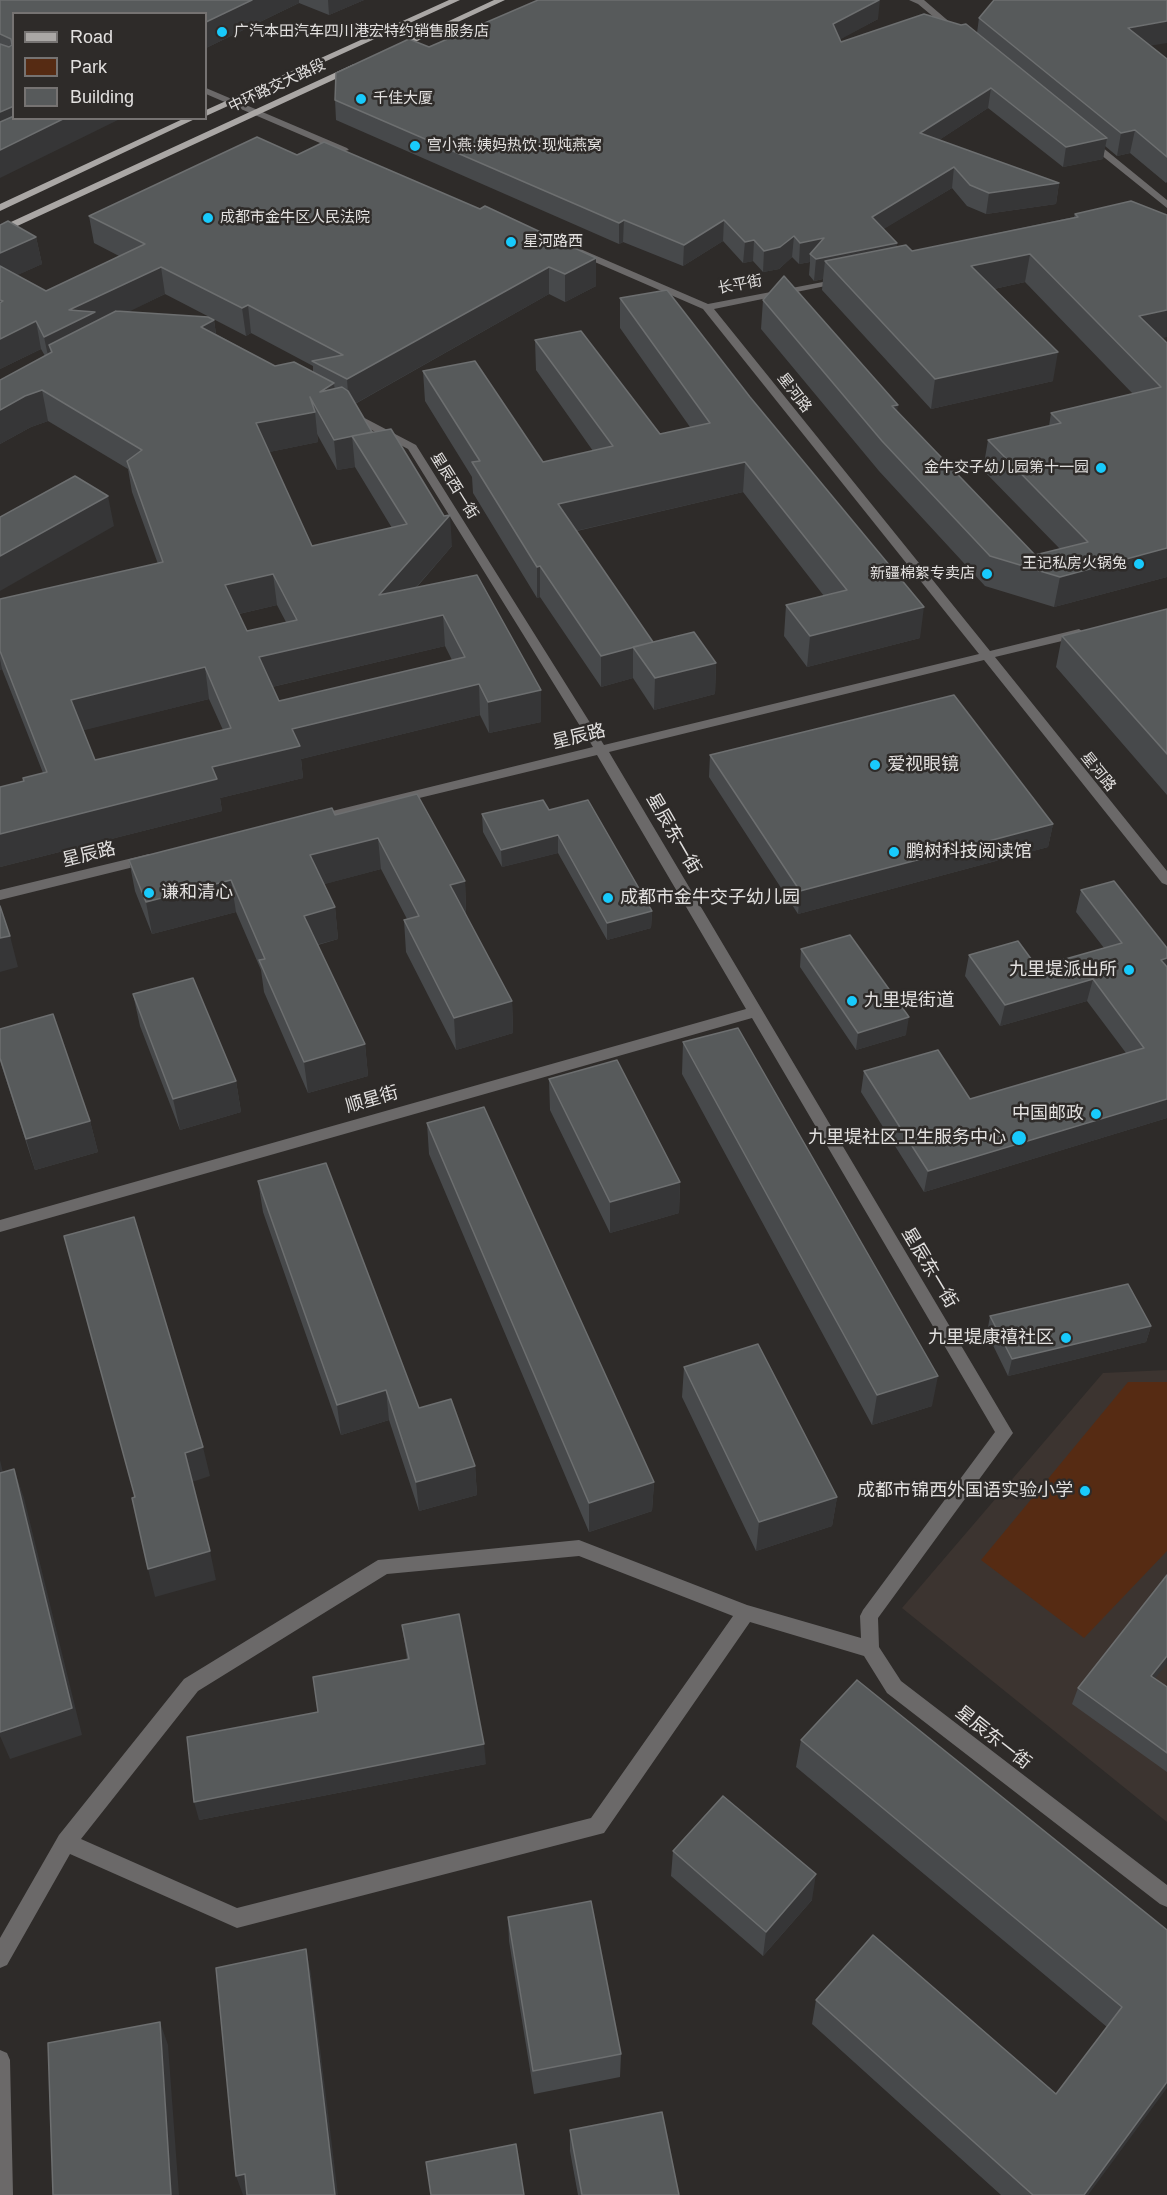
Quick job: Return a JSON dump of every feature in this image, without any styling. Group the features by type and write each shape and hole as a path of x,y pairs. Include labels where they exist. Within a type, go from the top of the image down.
{"main road":[{"name":"中环路交大路段","path":"207,112 456,0"},
{"path":"383,54 501,0"},
{"name":"中环路交大路段","path":"0,231 362,63"},
{"path":"0,208 189,120"}],"street":[{"path":"921,1 966,39"},
{"path":"207,91 352,154"},
{"path":"1076,129 1167,205"},
{"name":"星河路","path":"567,246 707,307 984,656 1167,880"},
{"name":"长平街","path":"707,307 856,277"},
{"name":"星辰西一街","path":"339,409 412,447 601,750"},
{"name":"星辰路","path":"300,823 1087,632"},
{"name":"星辰东一街","path":"601,750 1004,1433 870,1616 870,1649 894,1687 1167,1897"},
{"name":"星辰路","path":"0,895 162,856"},
{"name":"顺星街","path":"0,1226 754,1012"},
{"path":"0,1958 66,1842 191,1685 384,1566 579,1548 746,1613 870,1649"},
{"path":"66,1842 237,1918 597,1826 746,1613"},
{"path":"0,2060 2,2195"}],"shaded area":[{"name":"成都市锦西外国语实验小学","path":"1167,1370 1167,1822 902,1608 1103,1373"}],"green space":[{"path":"1128,1382 1167,1382 1167,1551 1084,1638 981,1560"}],"building":[{"path":"0,0 252,0 207,22 207,12 12,12 12,45 11,39 0,34"},
{"path":"538,0 879,0 833,24 841,42 924,14 961,25 966,24 1107,138 1066,147 991,88 920,133 1059,183 989,193 970,185 954,167 872,217 897,243 816,259 810,254 824,238 800,243 794,236 780,247 764,251 754,240 745,242 724,220 684,245 624,220 619,223 335,100 336,73 409,39 429,47"},
{"path":"994,0 1167,0 1167,21 1128,28 1167,59 1167,157 1135,130 1121,133 979,18"},
{"path":"0,44 9,47 12,45 12,107 0,112"},
{"path":"12,117 12,120 61,120 0,150 0,122"},
{"path":"257,137 297,155 324,142 480,209 485,206 596,258 565,274 549,267 347,379 312,361 343,355 248,305 242,308 161,267 69,310 95,312 44,337 36,321 0,339 0,303 3,301 0,300 0,266 46,291 145,244 89,216"},
{"path":"1131,201 1167,215 1167,310 1139,316 1167,343 1167,548 1060,577 990,556 882,441 763,300 784,276 898,405 892,406 1035,555 1088,542 988,440 1061,423 1051,413 1161,387 1030,254 971,266 1058,352 935,379 825,261 906,245 912,251 1078,217 1075,214"},
{"path":"8,221 36,237 0,253 0,225"},
{"path":"667,290 750,397 924,607 810,636 786,605 847,590 745,462 558,504 653,642 601,656 540,566 537,567 472,462 480,461 423,371 475,361 543,462 613,446 535,340 581,331 660,434 710,423 620,298"},
{"path":"116,311 208,317 214,320 201,327 275,366 294,362 334,383 320,392 342,387 348,391 372,432 359,435 391,429 444,516 450,515 379,595 477,575 541,690 488,702 479,684 292,729 300,746 212,767 217,779 0,834 0,787 47,772 0,651 0,599 163,562 127,461 142,450 42,390 25,396 0,410 0,380 52,352 49,345","holes":["310,397 334,440 352,436 407,524 312,546 256,423 315,412","273,574 297,620 247,631 225,585","443,615 465,657 279,701 259,657","205,667 231,728 95,760 71,700"]},
{"path":"75,476 108,496 0,556 0,517"},
{"path":"1167,609 1167,754 1062,636"},
{"path":"694,632 716,663 655,678 633,647"},
{"path":"954,695 1053,824 800,891 710,755"},
{"path":"417,794 465,881 450,885 512,1001 454,1018 404,920 419,916 378,838 310,855 335,907 304,916 365,1044 304,1062 259,960 265,959 231,880 146,902 129,860 332,808 335,815"},
{"name":"成都市金牛交子幼儿园","path":"543,800 549,810 588,800 652,911 607,923 558,835 501,850 482,814"},
{"path":"1114,881 1167,948 1167,958 1161,960 1167,967 1167,1099 928,1171 864,1071 938,1050 970,1099 1144,1048 1093,979 1005,1005 969,955 1018,941 1037,967 1122,943 1081,890"},
{"path":"0,906 10,936 0,938"},
{"path":"850,935 909,1017 858,1033 801,949"},
{"path":"193,978 236,1081 173,1099 133,994"},
{"path":"53,1014 90,1121 26,1139 0,1058 0,1029"},
{"path":"738,1028 938,1376 877,1395 683,1042"},
{"path":"617,1060 680,1182 610,1202 549,1079"},
{"path":"484,1107 654,1482 589,1503 427,1123"},
{"path":"326,1163 419,1408 451,1399 475,1466 416,1482 386,1390 337,1405 258,1181"},
{"path":"134,1217 203,1447 185,1453 210,1551 148,1569 132,1498 135,1497 64,1236"},
{"name":"九里堤康禧社区","path":"1128,1284 1151,1326 1012,1359 990,1316"},
{"path":"758,1344 837,1497 759,1522 684,1367"},
{"path":"14,1469 72,1708 0,1732 0,1473"},
{"path":"1167,1575 1167,1656 1151,1676 1167,1687 1167,1753 1078,1688"},
{"path":"459,1614 484,1744 194,1802 187,1737 318,1712 313,1677 409,1659 402,1625"},
{"path":"857,1680 1167,1930 1167,2082 1084,2195 1033,2195 816,2000 873,1935 1056,2094 1122,2007 801,1740"},
{"path":"723,1796 816,1874 766,1932 673,1851"},
{"path":"591,1901 621,2054 533,2071 508,1917"},
{"path":"306,1949 335,2195 247,2195 245,2174 236,2176 216,1968"},
{"path":"160,2022 171,2195 53,2195 48,2043"},
{"path":"662,2112 679,2195 582,2195 570,2130"},
{"path":"516,2144 524,2195 431,2195 426,2162"}],"place":[{"name":"广汽本田汽车四川港宏特约销售服务店","path":"222,32"},
{"name":"千佳大厦","path":"361,99"},
{"name":"宫小燕·姨妈热饮·现炖燕窝","path":"415,146"},
{"name":"成都市金牛区人民法院","path":"208,218"},
{"name":"星河路西","path":"511,242"},
{"name":"金牛交子幼儿园第十一园","path":"1101,468"},
{"name":"王记私房火锅兔","path":"1139,564"},
{"name":"新疆棉絮专卖店","path":"987,574"},
{"name":"爱视眼镜","path":"875,765"},
{"name":"鹏树科技阅读馆","path":"894,852"},
{"name":"谦和清心","path":"149,893"},
{"name":"成都市金牛交子幼儿园","path":"608,898"},
{"name":"九里堤派出所","path":"1129,970"},
{"name":"九里堤街道","path":"852,1001"},
{"name":"中国邮政","path":"1096,1114"},
{"name":"九里堤社区卫生服务中心","path":"1019,1138"},
{"name":"九里堤康禧社区","path":"1066,1338"},
{"name":"成都市锦西外国语实验小学","path":"1085,1491"}]}
